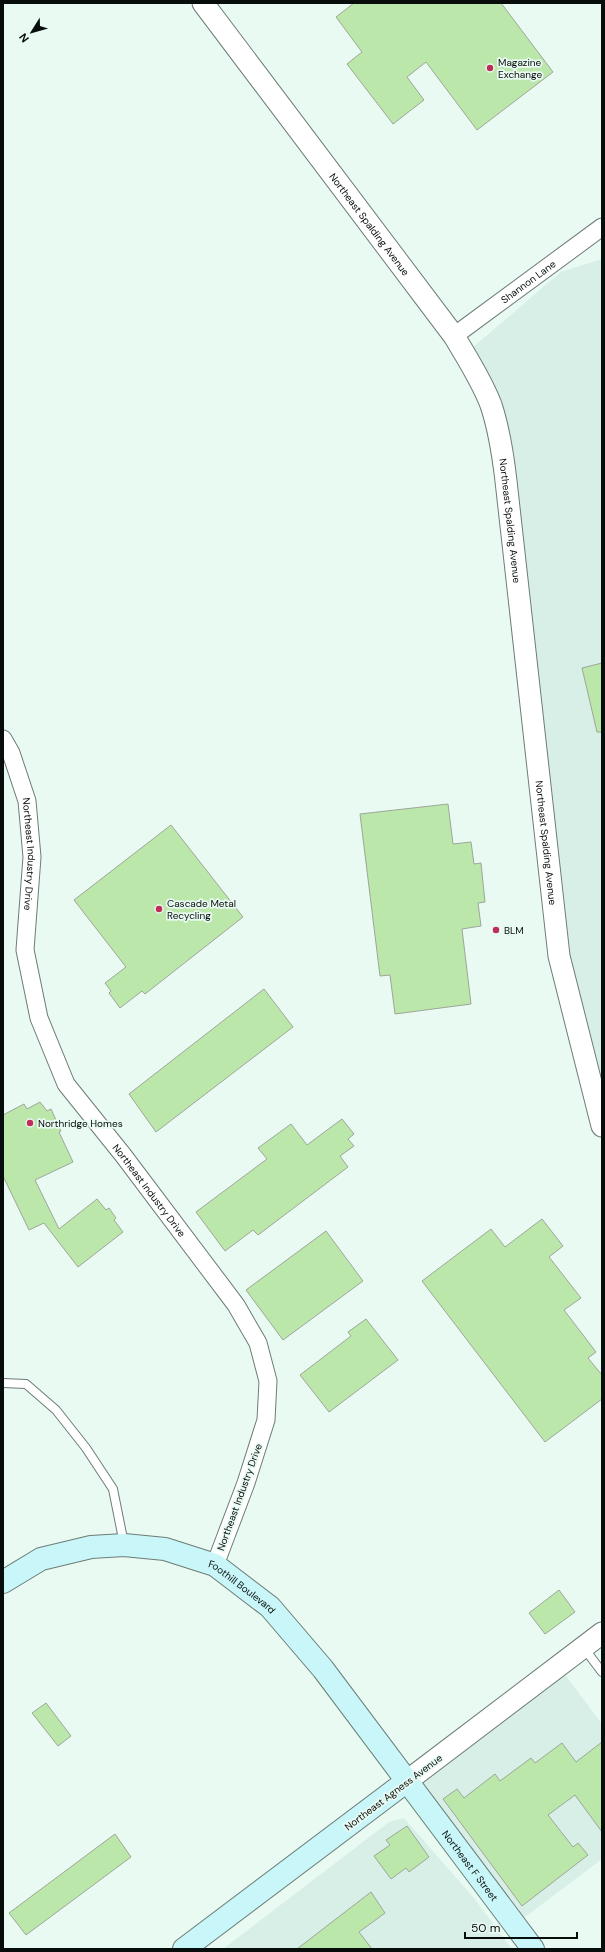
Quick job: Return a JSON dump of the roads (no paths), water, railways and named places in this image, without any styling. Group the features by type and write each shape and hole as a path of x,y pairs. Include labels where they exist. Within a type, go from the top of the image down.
{"main road":[{"name":"Foothill Boulevard","path":"3,1582 41,1559 91,1547 124,1545 165,1549 215,1565 270,1607 324,1669 407,1781"},
{"name":"Northeast Agness Avenue","path":"184,1949 407,1781"},
{"name":"Northeast F Street","path":"407,1781 533,1949"}],"street":[{"name":"Northeast Spalding Avenue","path":"203,3 454,336 474,370 490,404 502,444 559,956 602,1126"},
{"name":"Shannon Lane","path":"454,336 602,227"},
{"name":"Northeast Industry Drive","path":"3,739 11,753 27,801 32,857 25,950 39,1018 66,1084 123,1155 236,1305 258,1343 268,1381 266,1420 246,1483 215,1565"},
{"name":"Northeast Agness Avenue","path":"407,1781 602,1633"}],"lane":[{"path":"3,1383 26,1384 56,1410 86,1448 113,1489 124,1545"},
{"path":"584,1647 602,1672"}],"place":[{"name":"Magazine Exchange","path":"490,68"},
{"name":"Cascade Metal Recycling","path":"159,909"},
{"name":"BLM","path":"496,930"},
{"name":"Northridge Homes","path":"30,1123"}]}
